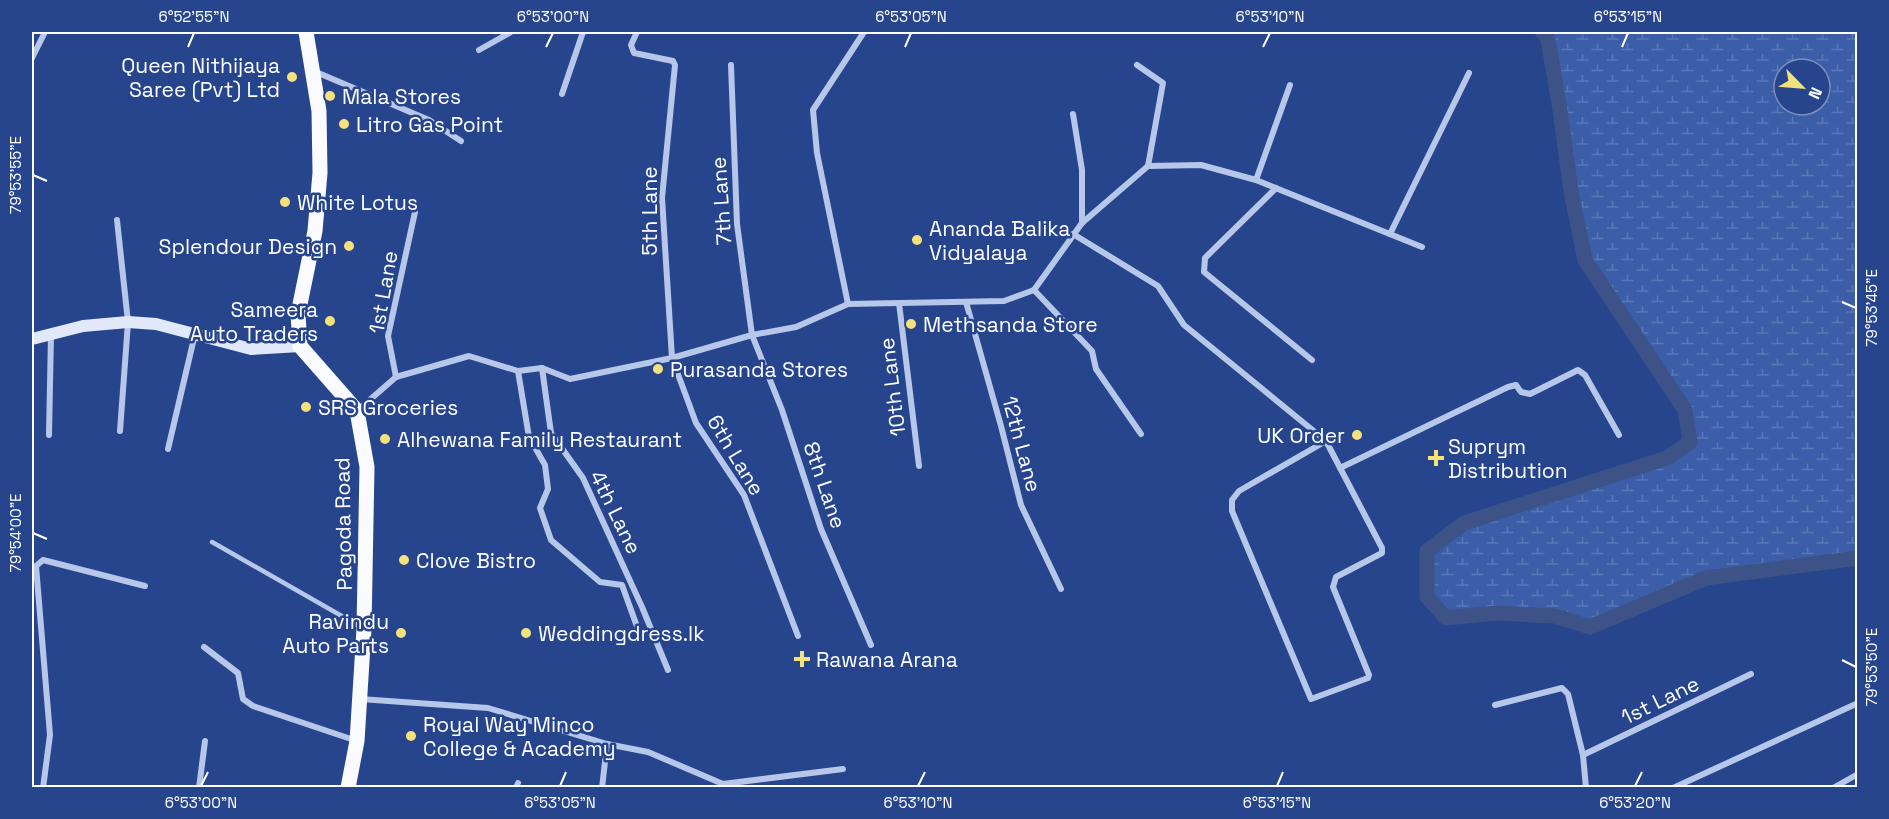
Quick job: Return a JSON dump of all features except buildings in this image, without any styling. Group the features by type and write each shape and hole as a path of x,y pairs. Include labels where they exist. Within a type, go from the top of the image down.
{"main road":[{"path":"306,32 320,111 320,173 315,231 298,314 300,346 357,411"},
{"name":"Pagoda Road","path":"348,788 357,741 364,629 366,467 357,411"}],"street":[{"path":"32,58 45,32"},
{"path":"479,51 511,32"},
{"path":"562,94 582,32"},
{"name":"5th Lane","path":"637,32 632,45 634,52 673,61 675,65 662,198 672,358"},
{"path":"848,304 817,153 813,110 864,32"},
{"name":"7th Lane","path":"731,65 737,224 752,335"},
{"path":"357,411 396,377 469,356 518,370 542,368 570,379 672,358 752,335 796,327 848,304 1004,302 1034,290 1082,223 1148,166 1163,83 1137,65"},
{"path":"314,72 429,120 461,141"},
{"path":"1390,234 1469,73"},
{"path":"1256,180 1290,85"},
{"path":"1072,114 1082,170 1082,223"},
{"path":"1148,166 1201,165 1256,180 1422,247"},
{"path":"1276,188 1205,258 1204,272 1312,360"},
{"name":"1st Lane","path":"396,377 388,336 415,212"},
{"path":"117,220 128,322 120,431"},
{"path":"1073,234 1158,286 1184,325 1326,441 1382,548 1382,553 1336,577 1333,582 1369,675 1368,678 1311,699 1232,511 1232,500 1239,491 1326,441"},
{"path":"1034,290 1092,351 1096,369 1141,434"},
{"name":"12th Lane","path":"966,302 1021,505 1061,589"},
{"name":"10th Lane","path":"899,303 919,466"},
{"path":"32,339 83,326 128,322 156,324 252,349 300,346"},
{"path":"168,449 195,333"},
{"path":"49,435 51,335"},
{"name":"8th Lane","path":"752,335 782,411 821,529 871,645"},
{"name":"6th Lane","path":"672,358 696,423 744,495 798,636"},
{"name":"4th Lane","path":"542,368 551,433 583,478 668,670"},
{"path":"518,370 529,437 545,465 548,489 540,508 551,540 600,582 622,585 639,632"},
{"path":"1340,468 1508,387 1516,385 1521,392 1530,394 1578,370 1586,375 1619,435"},
{"path":"43,788 50,735 36,566 43,560 145,586"},
{"path":"204,647 238,673 243,699 253,706 357,741"},
{"name":"1st Lane","path":"1583,755 1750,674"},
{"path":"1495,705 1562,688 1568,694 1583,755 1586,788"},
{"path":"360,699 488,708 607,744 648,752 723,784 843,769"},
{"path":"1673,788 1857,703"},
{"path":"199,788 205,741"},
{"path":"602,788 607,744"},
{"path":"1833,788 1857,774"}],"lane":[{"path":"212,542 364,629"}],"green space":[{"path":"1542,32 1857,32 1857,558 1706,578 1590,627 1555,616 1497,613 1446,618 1427,597 1427,551 1464,523 1667,458 1690,441 1685,410 1585,260 1571,192 1547,35"}],"waterway":[{"path":"1542,32 1547,34 1571,192 1585,260 1685,410 1690,442 1667,458 1464,523 1427,551 1427,597 1446,618 1497,613 1555,616 1590,627 1706,578 1858,558"}],"place":[{"name":"Queen Nithijaya Saree (Pvt) Ltd","path":"292,77"},
{"name":"Mala Stores","path":"330,96"},
{"name":"Litro Gas Point","path":"344,124"},
{"name":"White Lotus","path":"285,202"},
{"name":"Ananda Balika Vidyalaya","path":"917,240"},
{"name":"Splendour Design","path":"349,246"},
{"name":"Sameera Auto Traders","path":"330,321"},
{"name":"Methsanda Store","path":"911,324"},
{"name":"Purasanda Stores","path":"658,369"},
{"name":"SRS Groceries","path":"306,407"},
{"name":"UK Order","path":"1357,435"},
{"name":"Alhewana Family Restaurant","path":"385,439"},
{"name":"Suprym Distribution","path":"1436,458"},
{"name":"Clove Bistro","path":"404,560"},
{"name":"Ravindu Auto Parts","path":"401,633"},
{"name":"Weddingdress.lk","path":"526,633"},
{"name":"Rawana Arana","path":"802,659"},
{"name":"Royal Way Minco College & Academy","path":"411,736"}]}
